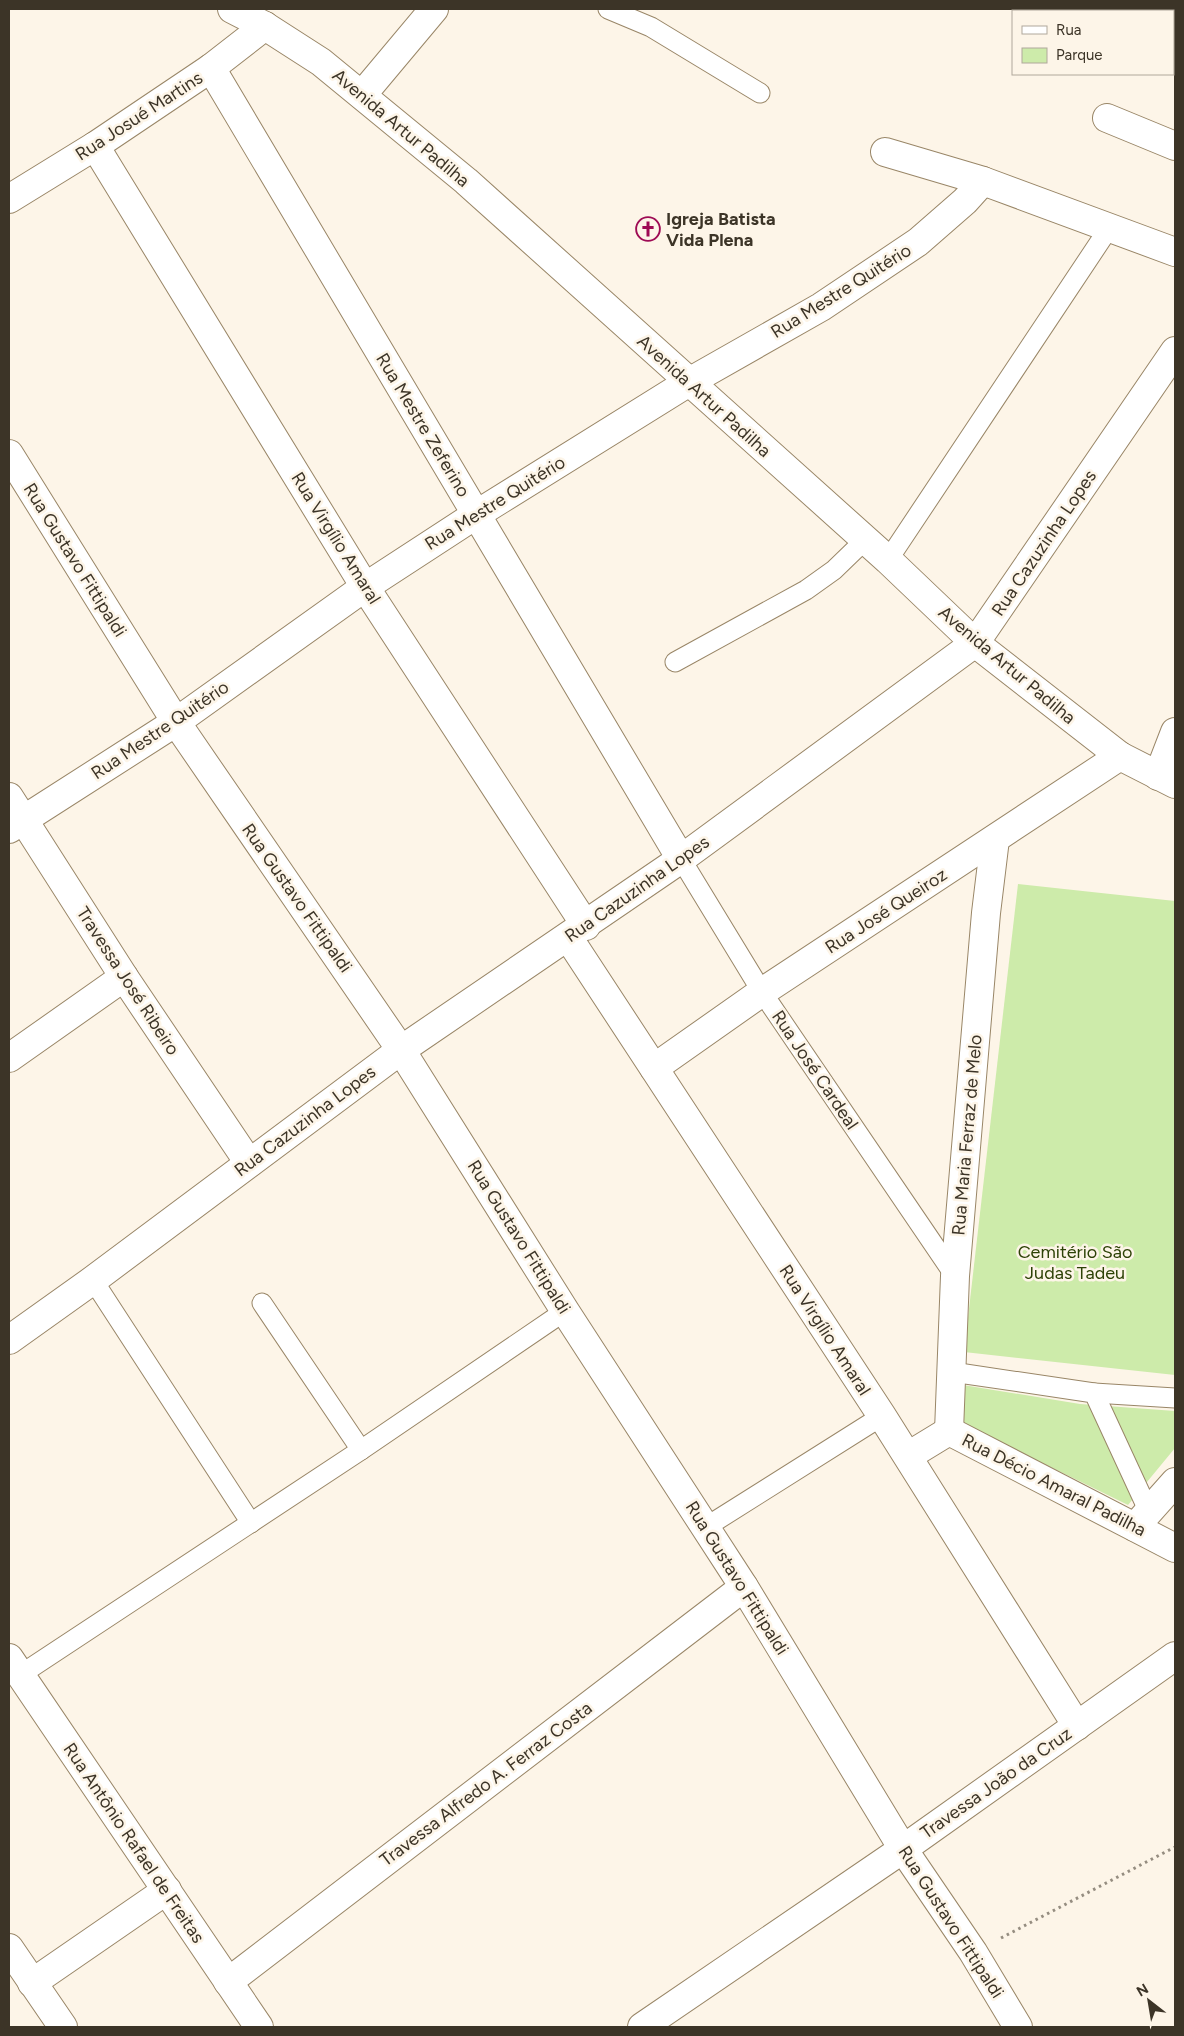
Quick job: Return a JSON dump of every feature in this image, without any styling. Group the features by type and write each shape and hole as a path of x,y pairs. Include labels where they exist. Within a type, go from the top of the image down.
{"street":[{"name":"Avenida Artur Padilha","path":"232,9 265,26 321,62 466,181 888,560 975,643 1120,756 1167,780"},
{"path":"362,95 434,9"},
{"name":"Rua Josué Martins","path":"9,199 95,146 211,68 265,26"},
{"name":"Rua Mestre Zeferino","path":"211,68 681,859"},
{"path":"1107,118 1175,146"},
{"name":"Rua Virgílio Amaral","path":"95,146 577,932 654,1068 908,1456 1076,1726"},
{"path":"885,152 983,182 1175,252"},
{"name":"Rua Mestre Quitério","path":"16,824 176,722 365,587 477,514 689,382 822,307 918,242 965,201 983,182"},
{"name":"Rua Cazuzinha Lopes","path":"9,1340 93,1280 401,1050 577,932 681,859 975,643 1175,351"},
{"name":"Rua Gustavo Fittipaldi","path":"9,454 176,722 401,1050 565,1312 744,1586 903,1848 973,1952 1018,2027"},
{"path":"1167,780 1175,732"},
{"name":"Rua José Queiroz","path":"654,1068 762,992 1120,756"},
{"name":"Travessa José Ribeiro","path":"9,798 16,824 124,977 249,1163"},
{"name":"Rua Maria Ferraz de Melo","path":"949,1431 955,1276 986,913 995,839"},
{"path":"9,1058 124,977"},
{"name":"Rua Décio Amaral Padilha","path":"908,1456 949,1431 1142,1520 1175,1548"},
{"path":"1142,1520 1175,1482"},
{"name":"Travessa Alfredo A. Ferraz Costa","path":"228,1982 744,1586"},
{"name":"Travessa João da Cruz","path":"642,2027 903,1848 1175,1656"},
{"name":"Rua Antônio Rafael de Freitas","path":"14,1667 259,2027"},
{"path":"32,1983 167,1890"},
{"path":"9,1948 63,2027"}],"lane":[{"path":"608,9 651,27 760,93"},
{"path":"888,560 1109,228"},
{"path":"675,662 806,590 834,570 865,540"},
{"name":"Rua José Cardeal","path":"681,859 762,992 955,1276"},
{"path":"93,1280 251,1523"},
{"path":"262,1303 361,1450"},
{"path":"14,1667 251,1523 565,1312"},
{"path":"952,1372 1094,1393 1175,1398"},
{"path":"1094,1393 1142,1520"},
{"path":"706,1527 882,1416"}],"path":[{"path":"973,1952 1175,1846"}],"green space":[{"name":"Cemitério São Judas Tadeu","path":"1018,884 1175,901 1175,1375 964,1352"},
{"path":"963,1385 1080,1404 1175,1411 1175,1448 1128,1505 961,1423"}],"place":[{"name":"Igreja Batista Vida Plena","path":"648,229"}]}
